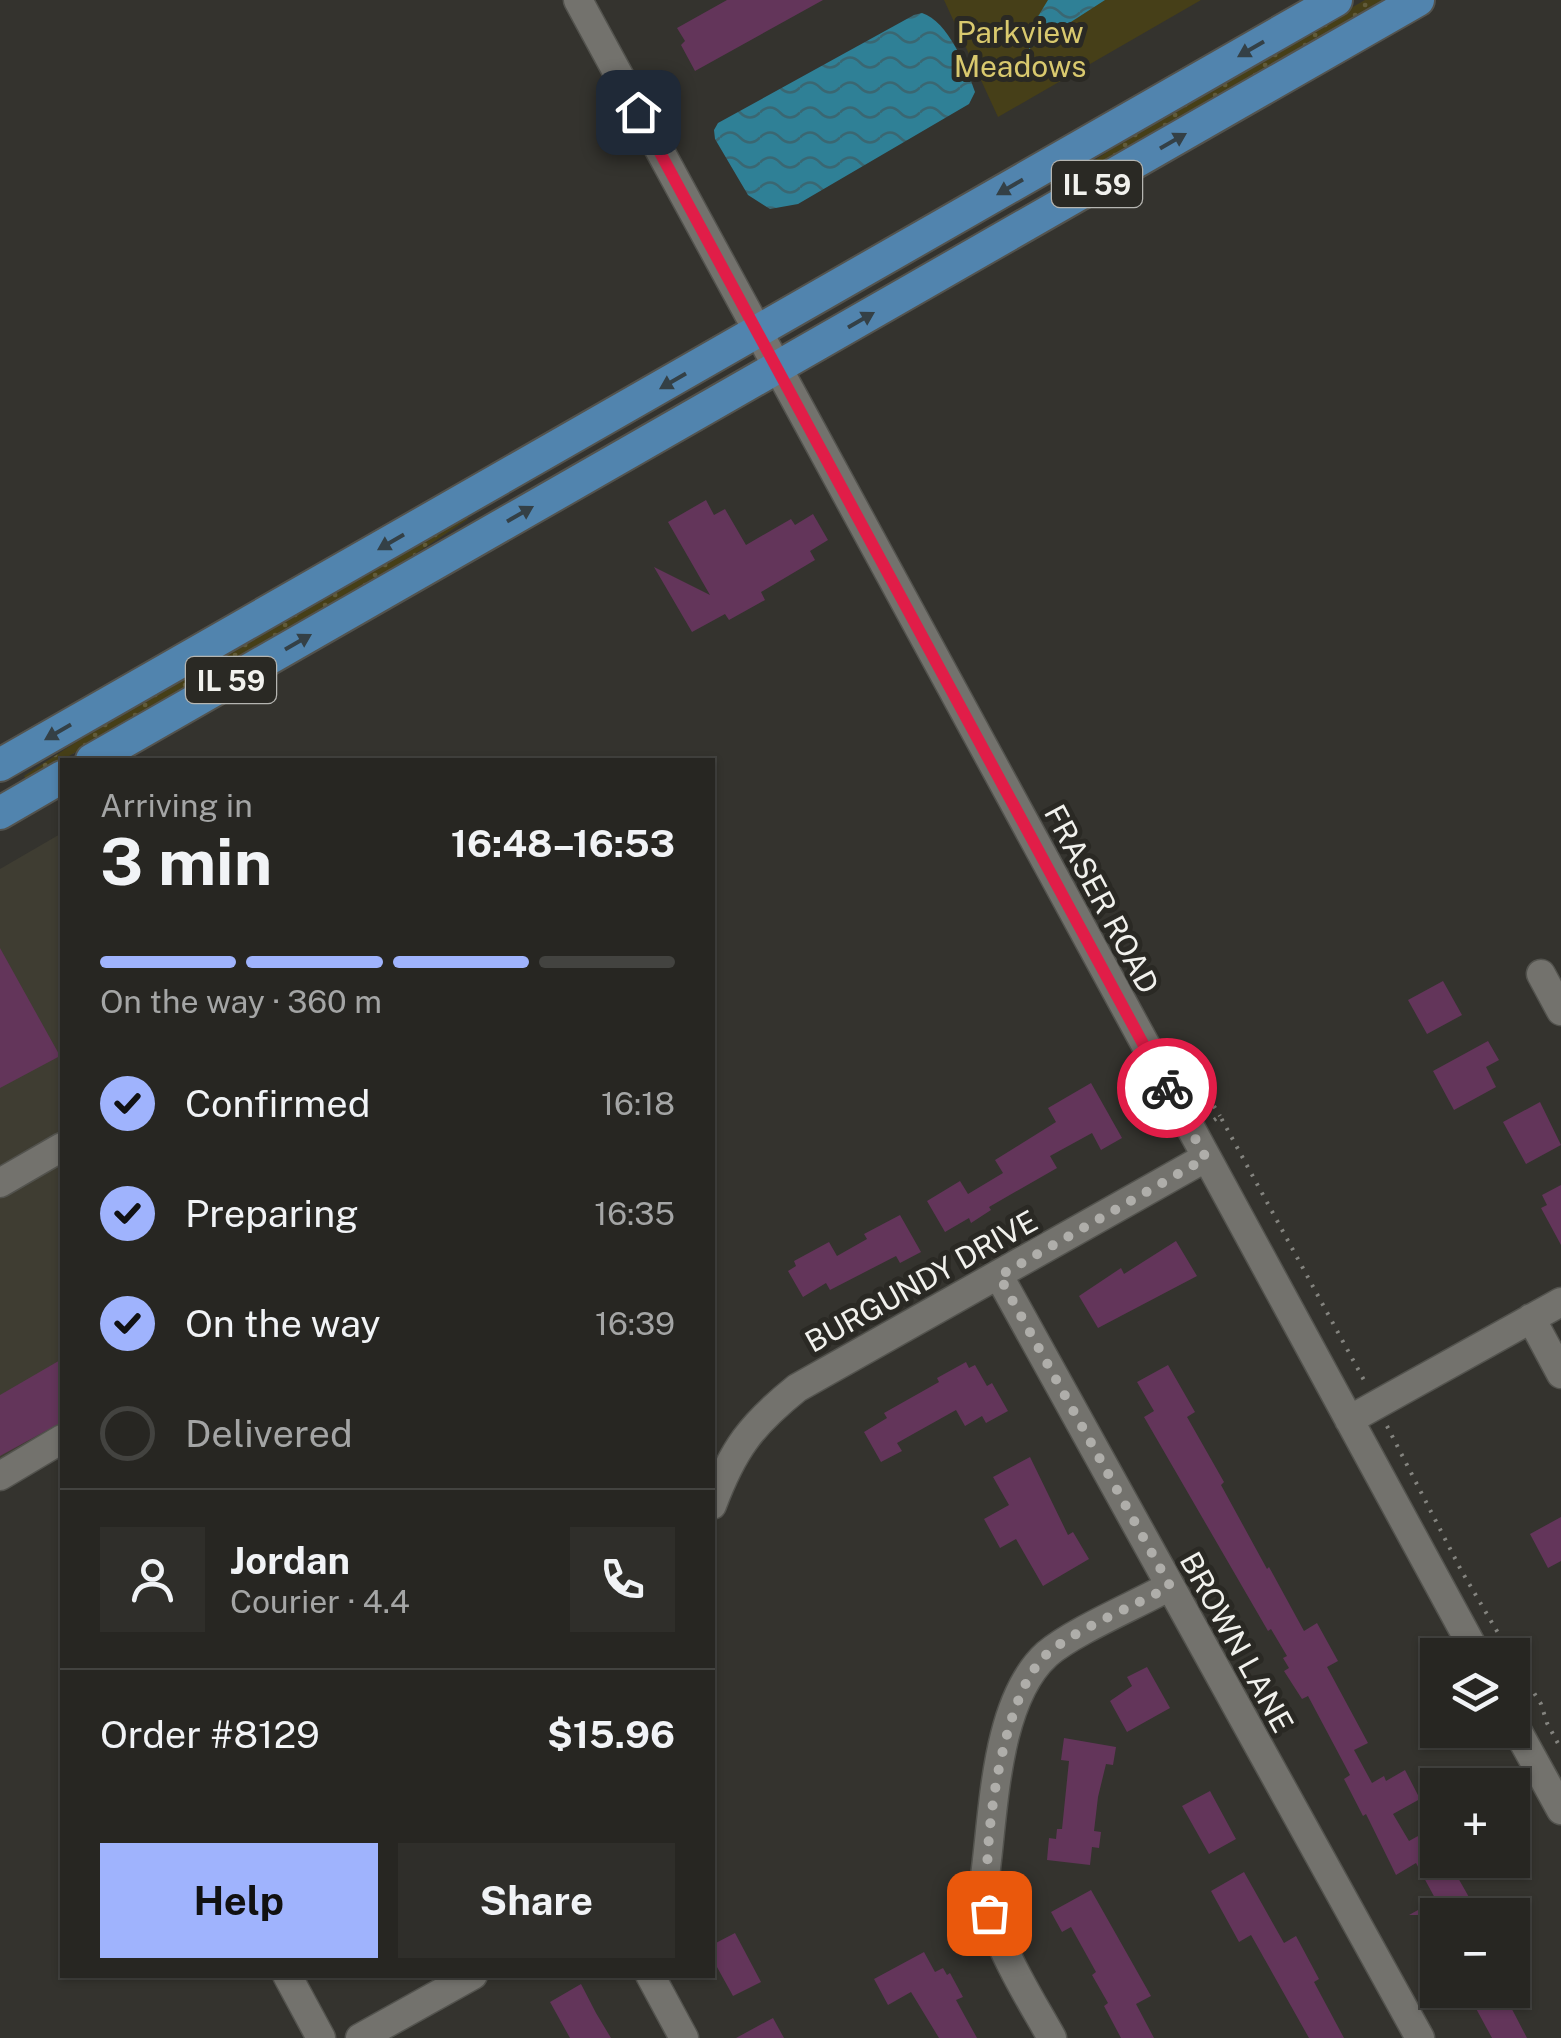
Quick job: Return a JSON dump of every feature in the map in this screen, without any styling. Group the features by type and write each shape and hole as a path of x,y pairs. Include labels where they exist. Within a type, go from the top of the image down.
{"main road":[{"name":"IL 59","path":"0,765 1336,0"},
{"name":"IL 59","path":"95,758 1418,0"},
{"path":"0,812 60,778"}],"street":[{"name":"FRASER ROAD","path":"590,4 776,368 1468,1638"},
{"path":"1540,974 1561,1011"},
{"path":"0,1183 60,1149"},
{"name":"BURGUNDY DRIVE","path":"715,1491 726,1441 798,1388 1206,1158"},
{"name":"BROWN LANE","path":"999,1276 1420,2038"},
{"path":"1349,1420 1561,1302"},
{"path":"1531,1318 1561,1374"},
{"path":"0,1476 60,1441"},
{"path":"1052,2038 1000,1943 986,1895 985,1876 1008,1726 1029,1676 1047,1654 1170,1586"},
{"path":"1527,1748 1561,1810"},
{"path":"289,1978 322,2038"},
{"path":"360,2038 469,1978"},
{"path":"652,1978 684,2038"}],"path":[{"path":"1204,1088 1502,1638"},
{"path":"1191,1132 1220,1116"},
{"path":"1530,1686 1561,1749"}],"shaded area":[{"path":"60,834 60,1454 0,1489 0,869"}],"green space":[{"name":"Parkview Meadows","path":"944,0 1201,0 998,117"},
{"path":"1365,0 1389,0 1066,187 1063,181 1165,114"},
{"path":"465,515 468,519 371,583 27,780 24,776 121,713"}],"water":[{"path":"1048,0 1105,0 1029,49 1029,31"},
{"path":"922,13 940,25 962,59 975,92 969,104 798,204 770,209 748,195 715,139 718,123"}],"building":[{"path":"727,0 823,0 695,71 677,28"},
{"path":"706,500 714,515 725,509 746,545 791,519 795,525 813,514 828,540 810,551 815,560 761,592 765,600 729,620 725,614 692,632 654,567 710,595 668,522"},
{"path":"0,948 60,1056 0,1088"},
{"path":"1443,981 1462,1015 1427,1034 1408,1000"},
{"path":"1488,1041 1499,1060 1486,1067 1496,1087 1454,1110 1433,1071"},
{"path":"1091,1083 1122,1138 1101,1150 1092,1133 1050,1156 1057,1168 989,1207 991,1210 971,1223 969,1218 945,1232 927,1201 960,1181 968,1194 1003,1173 995,1160 1056,1122 1048,1108"},
{"path":"1540,1102 1561,1145 1526,1164 1503,1122"},
{"path":"1561,1185 1561,1245 1541,1208 1547,1205 1542,1195"},
{"path":"900,1215 921,1252 900,1263 896,1256 830,1290 826,1283 803,1297 788,1271 796,1266 794,1261 829,1242 837,1256 867,1239 864,1234"},
{"path":"1176,1241 1197,1276 1098,1328 1079,1296 1121,1268 1124,1274"},
{"path":"60,1360 60,1423 0,1456 0,1395"},
{"path":"966,1362 969,1368 975,1365 987,1386 992,1383 1008,1411 986,1423 982,1416 965,1426 956,1410 897,1443 902,1451 881,1462 864,1432 887,1418 884,1413"},
{"path":"1168,1365 1195,1412 1187,1417 1267,1569 1304,1631 1317,1623 1338,1661 1327,1667 1368,1743 1354,1750 1372,1783 1384,1776 1386,1781 1405,1770 1420,1799 1393,1814 1409,1841 1420,1835 1420,1870 1416,1863 1396,1875 1344,1779 1350,1775 1308,1696 1302,1699 1284,1671 1289,1668 1283,1658 1287,1656 1271,1629 1268,1631 1144,1417 1154,1411 1137,1382"},
{"path":"1030,1457 1068,1535 1073,1532 1089,1559 1043,1586 1016,1539 1000,1548 984,1519 1009,1505 993,1477"},
{"path":"1561,1517 1561,1561 1548,1568 1530,1534"},
{"path":"1147,1667 1170,1708 1127,1732 1110,1701 1132,1686 1127,1677"},
{"path":"1064,1738 1116,1747 1113,1765 1106,1764 1098,1797 1094,1831 1101,1832 1099,1848 1092,1847 1090,1865 1047,1860 1049,1838 1056,1839 1057,1829 1062,1829 1069,1761 1061,1760"},
{"path":"1210,1791 1236,1839 1209,1854 1182,1806"},
{"path":"1244,1872 1284,1943 1296,1936 1319,1979 1314,1982 1344,2038 1309,2038 1251,1935 1239,1942 1211,1891"},
{"path":"1424,1878 1458,1878 1469,1898 1435,1898"},
{"path":"1091,1890 1151,1996 1136,2004 1154,2038 1121,2038 1092,1975 1096,1972 1071,1927 1062,1932 1051,1912"},
{"path":"735,1933 761,1982 733,1996 715,1963 715,1943"},
{"path":"924,1952 935,1972 943,1968 947,1975 950,1973 963,1997 956,2000 977,2038 939,2038 911,1992 888,2005 874,1979"},
{"path":"581,1984 611,2038 570,2038 550,2002"},
{"path":"1476,2008 1511,2008 1527,2038 1492,2038"},
{"path":"773,2018 784,2038 736,2038"}],"way so far":[{"path":"989,1913 985,1876 1003,1745 1013,1707 1029,1676 1047,1654 1170,1586 999,1276 1206,1158 1167,1088"}],"route":[{"path":"638,112 1167,1088"}]}
